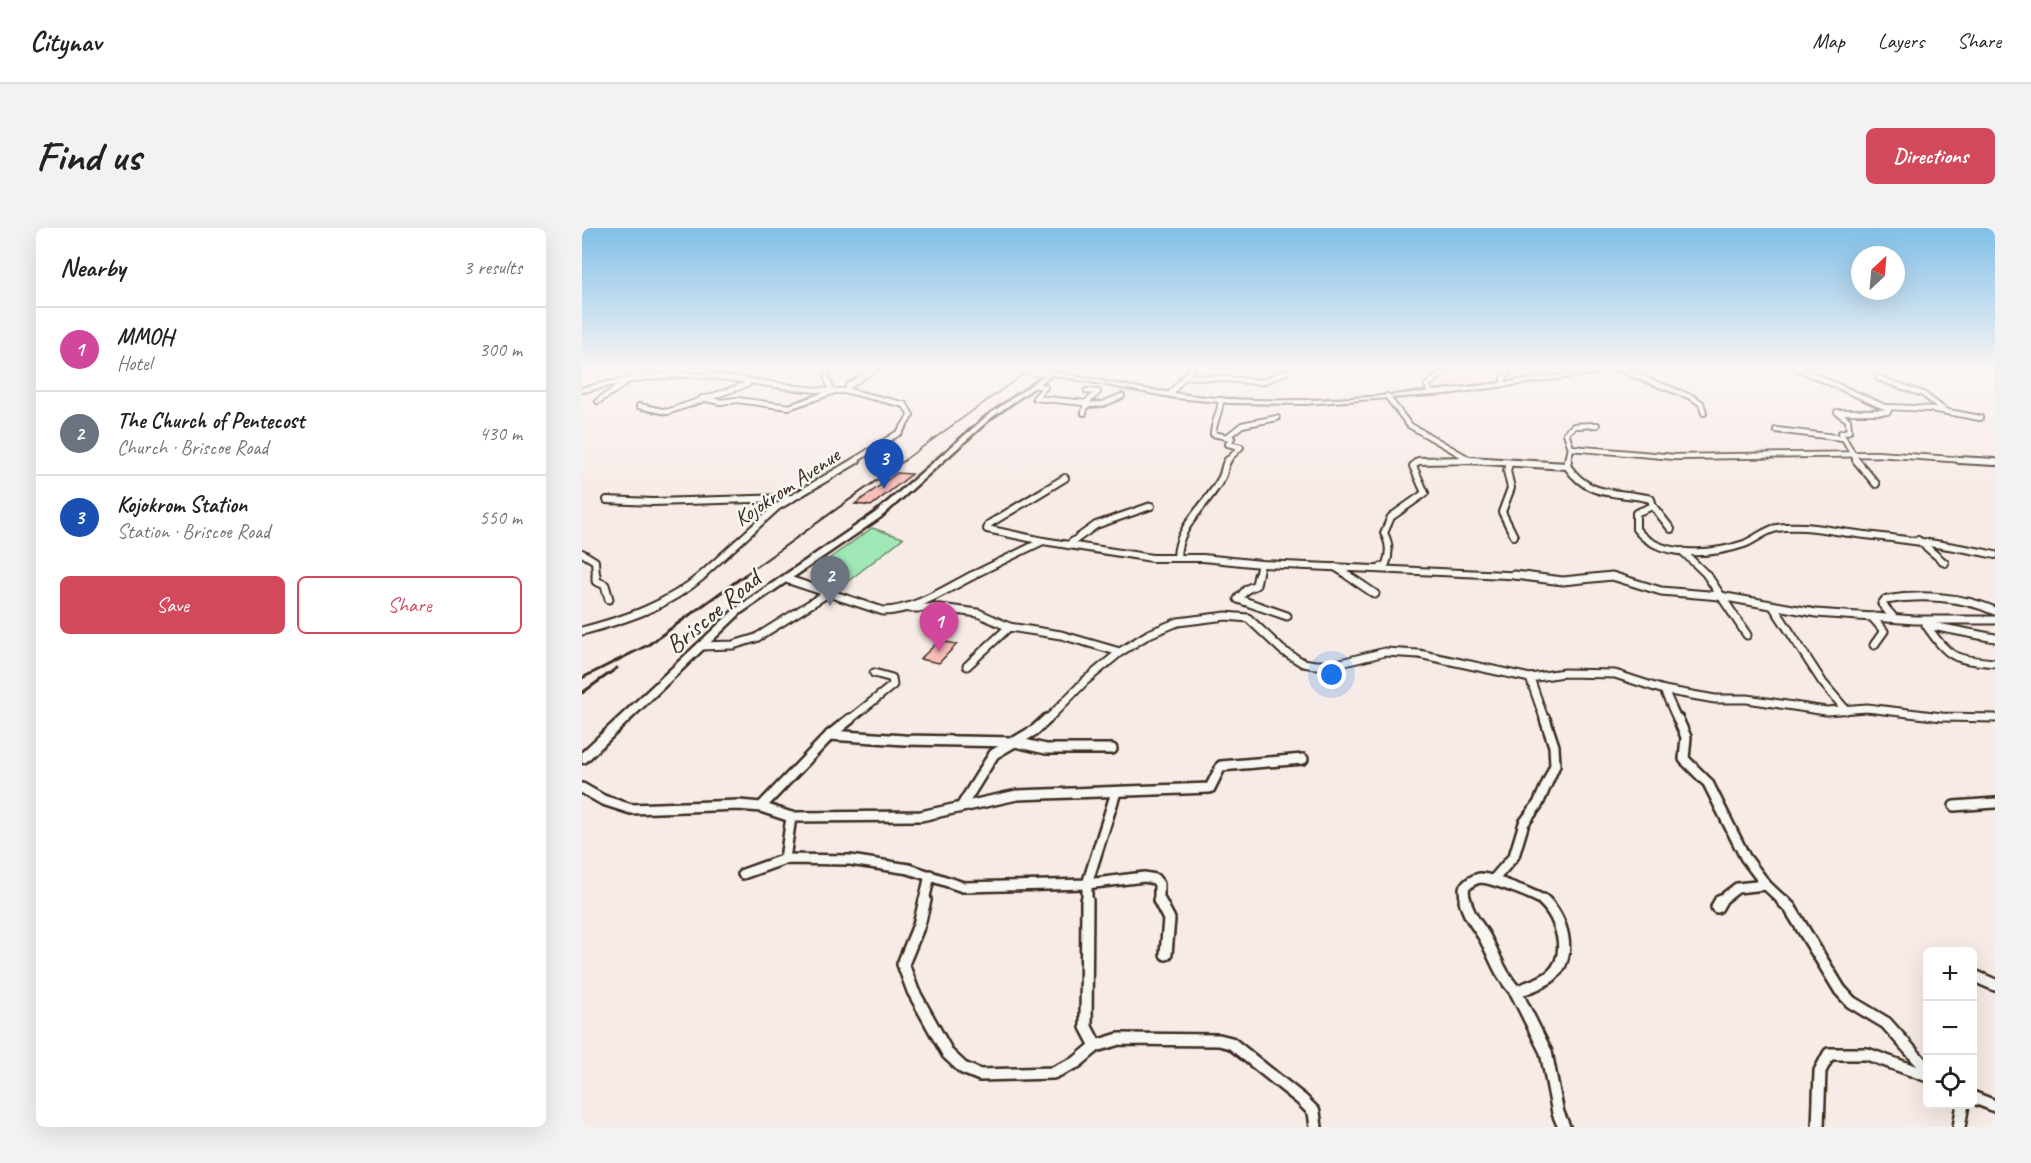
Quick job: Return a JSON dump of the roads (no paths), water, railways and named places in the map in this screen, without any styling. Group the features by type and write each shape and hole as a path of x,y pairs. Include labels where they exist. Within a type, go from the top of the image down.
{"street":[{"name":"Kojokrom Avenue","path":"582,631 605,625 672,598 700,576 750,528 832,472 872,452 909,423 911,415 908,410"},
{"name":"Briscoe Road","path":"582,759 738,612 878,515 999,410"},
{"path":"1177,558 1177,548 1196,511 1222,477 1226,462 1241,447 1228,444 1232,439 1214,434 1214,422 1220,416 1220,410"},
{"path":"1398,410 1409,425 1469,460"},
{"path":"1876,484 1851,454 1841,433 1850,430 1848,420 1838,411 1888,412 1889,410"},
{"path":"1930,410 1980,418"},
{"path":"1227,437 1242,425 1277,418"},
{"path":"1597,425 1569,429 1566,433 1571,448 1568,466 1577,482 1588,489 1651,499 1653,506 1671,529"},
{"path":"1776,430 1843,438"},
{"path":"1571,448 1675,457 1851,454 1995,462"},
{"path":"1379,567 1386,564 1388,558 1390,543 1384,532 1390,518 1425,493 1413,465 1425,460 1469,460 1568,466"},
{"path":"1509,463 1507,471 1510,489 1502,512 1514,536"},
{"path":"1065,478 987,526 994,532 1144,557 1235,560 1261,564 1379,567 1518,575 1563,581 1612,576 1661,591 1720,596 1773,606 1914,620 1995,620"},
{"path":"607,500 650,504 718,499 792,498"},
{"path":"1068,545 1083,529 1150,506"},
{"path":"1653,506 1634,514 1635,528 1649,543 1682,551 1746,544 1762,536 1768,530 1799,527 1917,539 1995,555"},
{"path":"1917,539 1946,563"},
{"path":"905,608 1043,541"},
{"path":"1978,551 1995,547"},
{"path":"1682,551 1708,576 1747,635"},
{"path":"582,553 595,561 597,581 605,585 609,599"},
{"path":"1261,564 1256,585 1247,589 1238,599 1287,616"},
{"path":"1335,567 1375,594"},
{"path":"786,579 883,611 905,608 940,608 978,613 1009,627 1061,635 1120,652"},
{"path":"701,646 733,645 756,638 828,593"},
{"path":"1894,618 1882,604 1885,600 1903,598 1964,602 1979,604 1995,611"},
{"path":"1773,606 1822,683 1846,710"},
{"path":"961,807 994,754 1043,723 1085,681 1120,652 1149,634 1178,622 1239,616 1252,620 1282,650 1303,663 1333,665 1385,652 1419,654 1530,678 1564,674 1615,674 1664,690 1715,699 1747,699 1801,709 1868,708 1942,717 1995,718"},
{"path":"1872,617 1884,631 1874,645"},
{"path":"1914,620 1926,625 1995,638"},
{"path":"1926,625 1945,652 1967,660 1995,663"},
{"path":"967,666 1009,627"},
{"path":"761,807 830,735 893,685 892,678 874,673"},
{"path":"1494,879 1514,856 1524,823 1538,804 1555,765 1554,746 1530,678"},
{"path":"1664,690 1686,737 1684,759 1708,783 1737,846 1766,885 1790,908 1840,990 1851,1002 1886,1023 1923,1064"},
{"path":"830,735 904,740 1015,742 1046,749 1112,749"},
{"path":"582,788 603,800 631,809 739,805 761,807 791,817 921,816 1017,795 1210,788 1221,766 1267,760 1303,759"},
{"path":"1095,1046 1086,1027 1085,1008 1088,884 1116,792"},
{"path":"1954,806 1995,803"},
{"path":"785,859 791,817"},
{"path":"743,874 785,859 865,860 930,875 963,887 1088,884 1144,877 1155,879 1159,884 1159,903 1169,919 1167,954"},
{"path":"930,875 919,925 903,964 913,991 948,1054 963,1068 980,1075 1010,1076 1053,1072 1077,1062 1095,1046 1119,1039 1150,1037 1225,1041 1302,1100 1314,1112 1316,1127"},
{"path":"1516,992 1550,977 1559,966 1563,948 1562,932 1556,914 1545,900 1494,879 1477,878 1468,882 1464,888 1465,903 1472,922 1484,936 1500,973 1516,992 1546,1052 1558,1113 1564,1127"},
{"path":"1717,907 1725,894 1743,886 1766,885"},
{"path":"1977,977 1995,985"},
{"path":"1818,1127 1820,1071 1829,1054 1845,1050 1872,1053 1923,1074"},
{"path":"1977,1099 1995,1106"},
{"path":"1959,1127 1963,1109"}],"railway":[{"path":"903,461 974,410"},
{"path":"743,576 905,460"},
{"path":"582,678 648,645 745,575"},
{"path":"582,693 617,668"}],"place":[{"name":"Kojokrom Station","path":"884,489"},
{"name":"The Church of Pentecost","path":"830,606"},
{"name":"MMOH","path":"939,652"}]}
